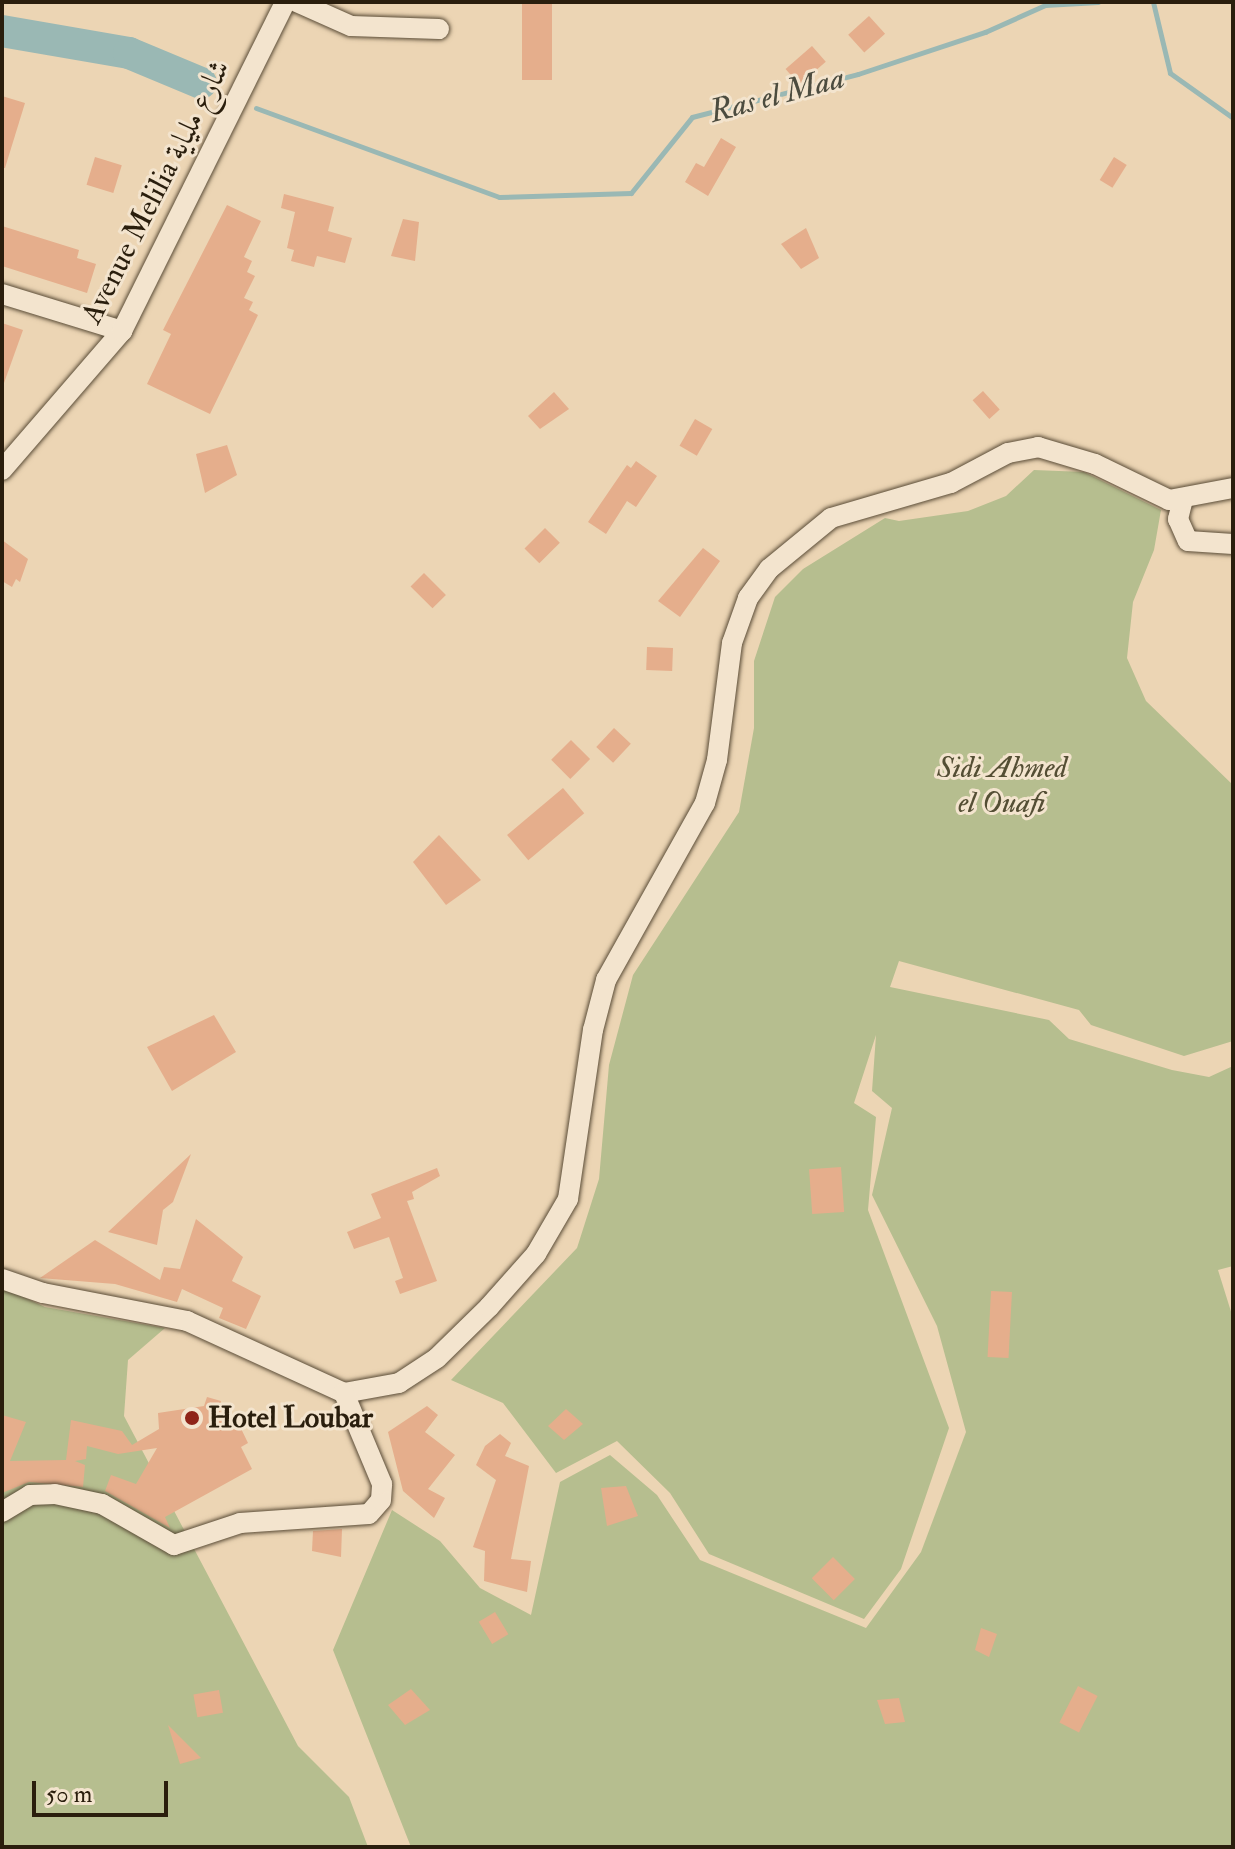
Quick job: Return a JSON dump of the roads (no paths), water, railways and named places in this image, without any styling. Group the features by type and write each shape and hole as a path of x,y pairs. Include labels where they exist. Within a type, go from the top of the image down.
{"street":[{"name":"Avenue Melilia شارع ملياية","path":"2,470 122,331 285,2"},
{"path":"297,2 351,26 439,29"},
{"path":"2,294 122,331"},
{"path":"2,1279 43,1293 187,1321 344,1393 399,1383 437,1358 536,1254 555,1226 573,1174 593,1030 606,980 705,803 717,760 732,643 748,598 769,569 831,518 951,483 1008,453 1038,447 1095,464 1147,494 1183,499 1233,488"},
{"path":"1183,499 1178,519 1188,541 1233,544"},
{"path":"2,1512 30,1495 55,1494 102,1504 174,1545 240,1523 369,1514 381,1500 382,1484 344,1393"}],"waterway":[{"name":"Ras el Maa","path":"256,108 499,197 631,193 692,117 858,74 985,32 1045,5 1098,2"},
{"name":"Ras el Maa","path":"1153,2 1170,73 1233,118"},
{"name":"Ras el Maa","path":"2,31 129,53 201,83"}],"place":[{"name":"Hotel Loubar","path":"192,1418"}],"park label":[{"name":"Sidi Ahmed el Ouafi","path":"1002,785"}]}
